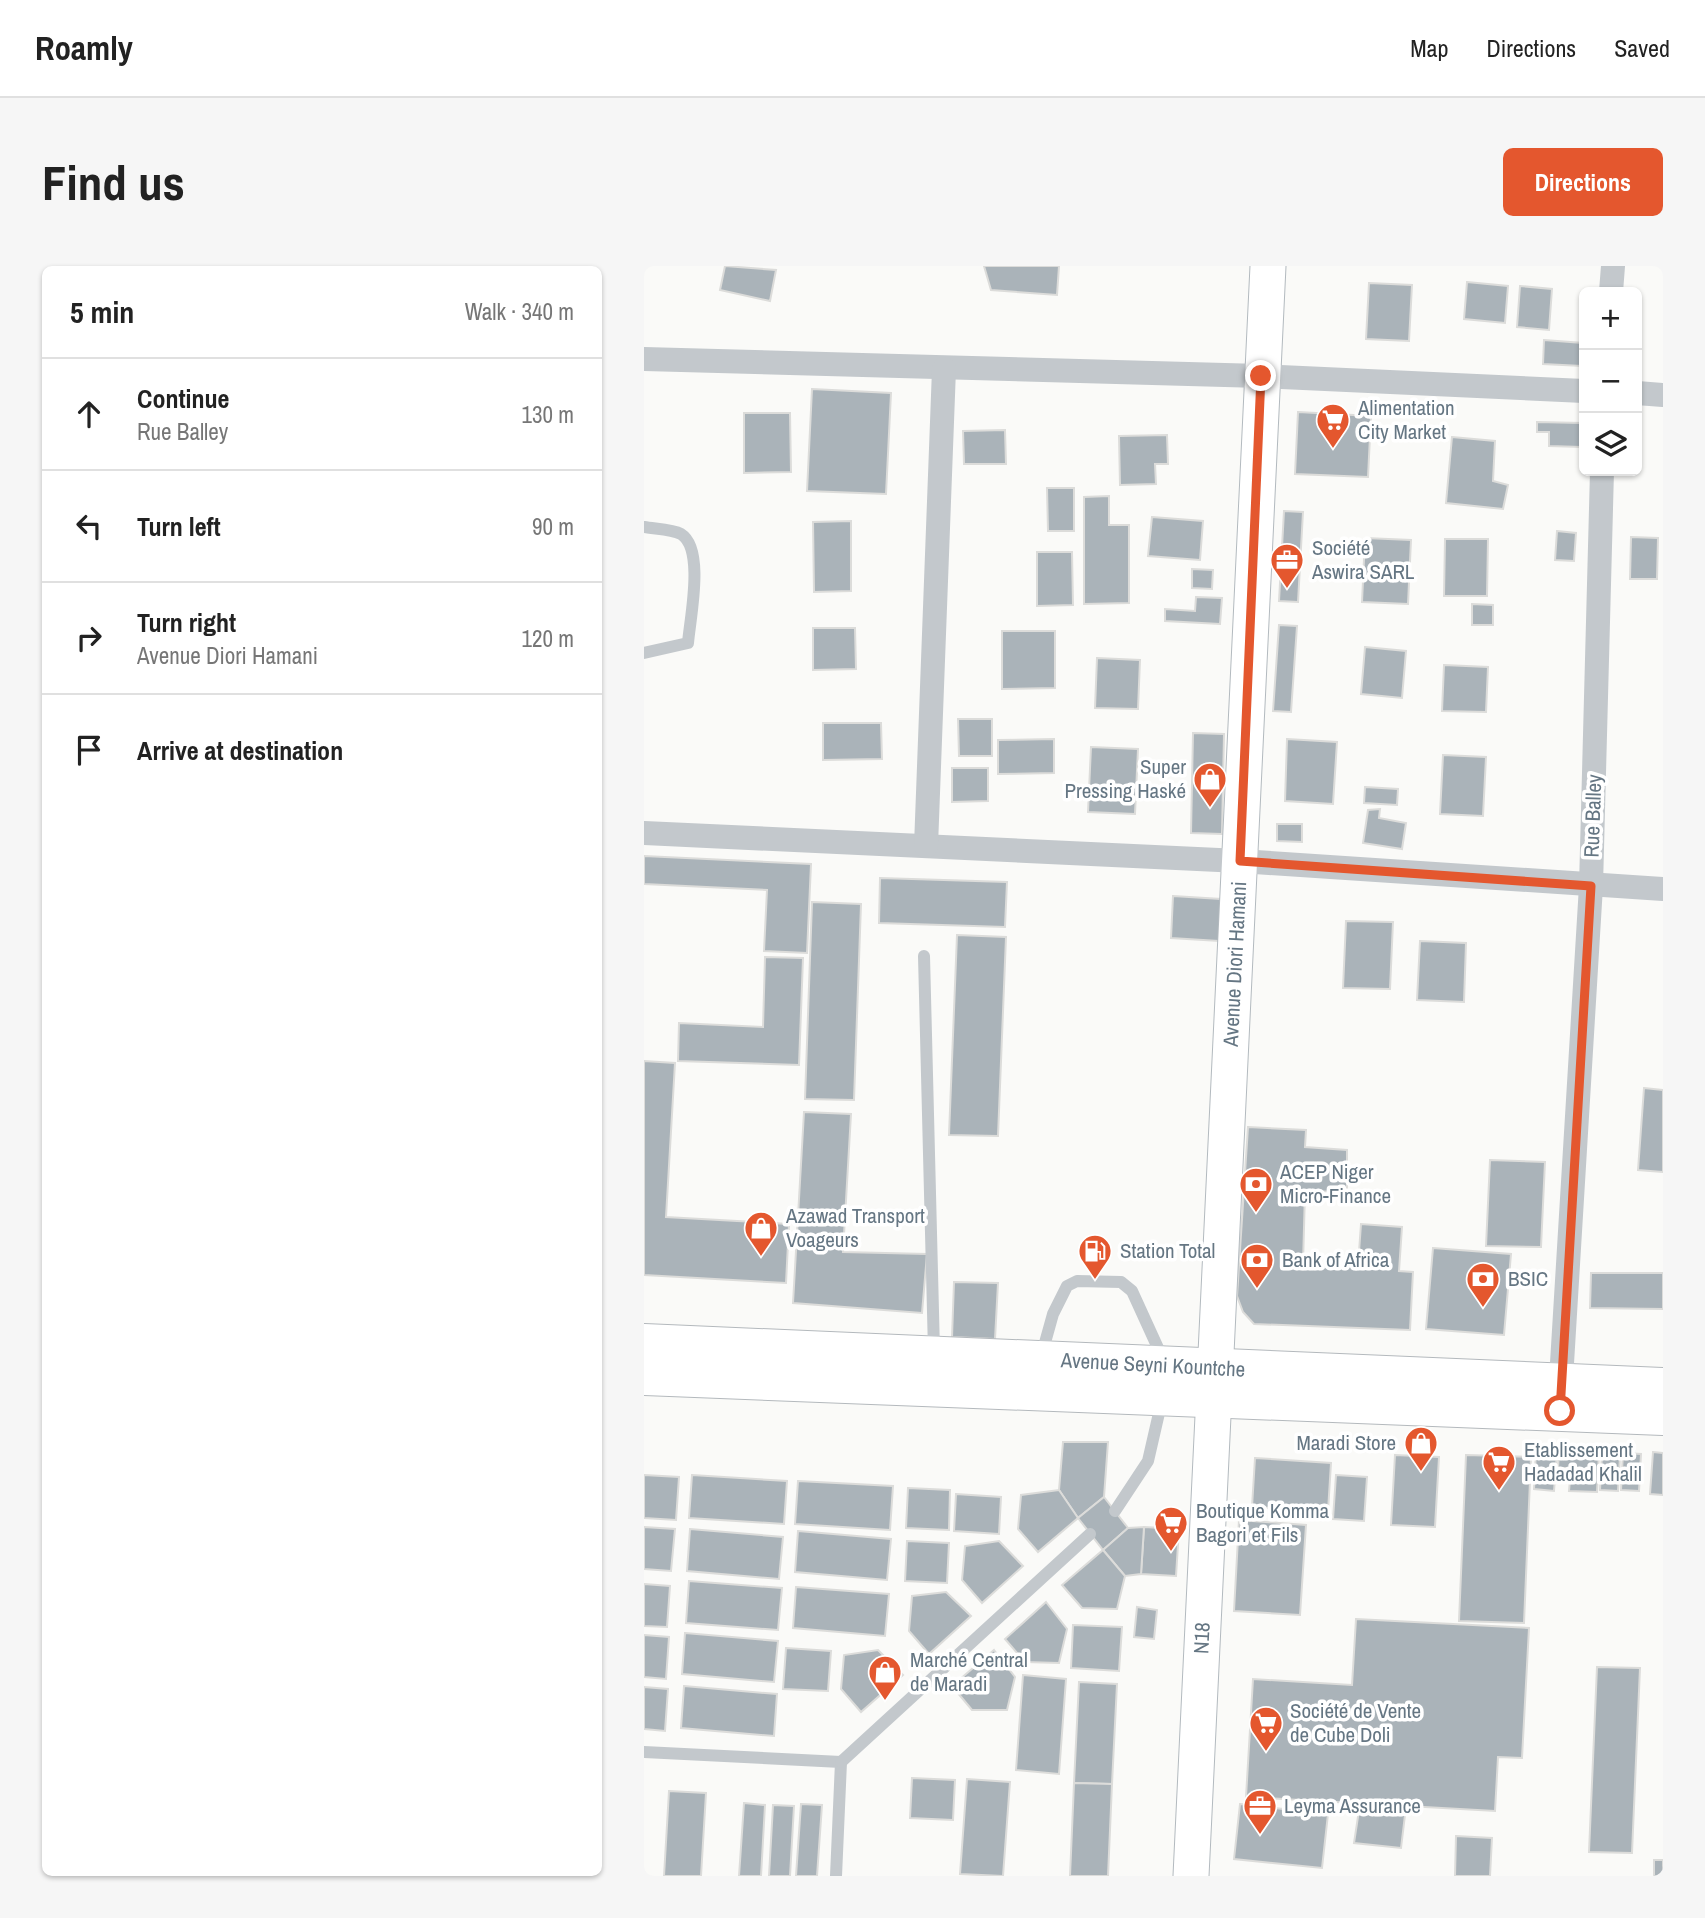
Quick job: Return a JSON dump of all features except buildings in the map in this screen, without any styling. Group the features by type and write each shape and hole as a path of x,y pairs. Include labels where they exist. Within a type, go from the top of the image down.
{"highway":[{"name":"Avenue Seyni Kountche","path":"644,1343 1040,1360 1165,1382"},
{"name":"Avenue Seyni Kountche","path":"644,1376 1165,1382 1560,1396 1663,1387"},
{"name":"Avenue Seyni Kountche","path":"1560,1396 1663,1416"}],"main road":[{"name":"Avenue Diori Hamani","path":"1213,1384 1268,266"},
{"name":"N18","path":"1191,1876 1213,1384"}],"street":[{"path":"1611,287 1613,266"},
{"path":"644,359 1261,376 1579,390"},
{"path":"926,846 944,369"},
{"path":"1642,393 1663,395"},
{"name":"Rue Balley","path":"1560,1396 1591,886 1602,476"},
{"path":"644,833 1240,861 1663,889"}],"lane":[{"path":"644,527 680,533 691,543 695,560 688,643 644,653"},
{"path":"925,956 934,1355"},
{"path":"1040,1360 1053,1314 1067,1286 1077,1281 1121,1282 1132,1291 1165,1382 1148,1461 1115,1511"},
{"path":"836,1876 841,1762 1090,1534"},
{"path":"644,1752 841,1762"}],"place":[{"name":"Alimentation City Market","path":"1333,450"},
{"name":"Société Aswira SARL","path":"1287,590"},
{"name":"Super Pressing Haské","path":"1210,809"},
{"name":"ACEP Niger Micro-Finance","path":"1256,1214"},
{"name":"Azawad Transport Voageurs","path":"761,1258"},
{"name":"Station Total","path":"1095,1281"},
{"name":"Bank of Africa","path":"1257,1290"},
{"name":"BSIC","path":"1483,1309"},
{"name":"Maradi Store","path":"1421,1473"},
{"name":"Etablissement Hadadad Khalil","path":"1499,1492"},
{"name":"Boutique Komma Bagori et Fils","path":"1171,1553"},
{"name":"Marché Central de Maradi","path":"885,1702"},
{"name":"Société de Vente de Cube Doli","path":"1266,1753"},
{"name":"Leyma Assurance","path":"1260,1836"}],"route":[{"path":"1261,376 1240,861 1591,886 1560,1411"}]}
